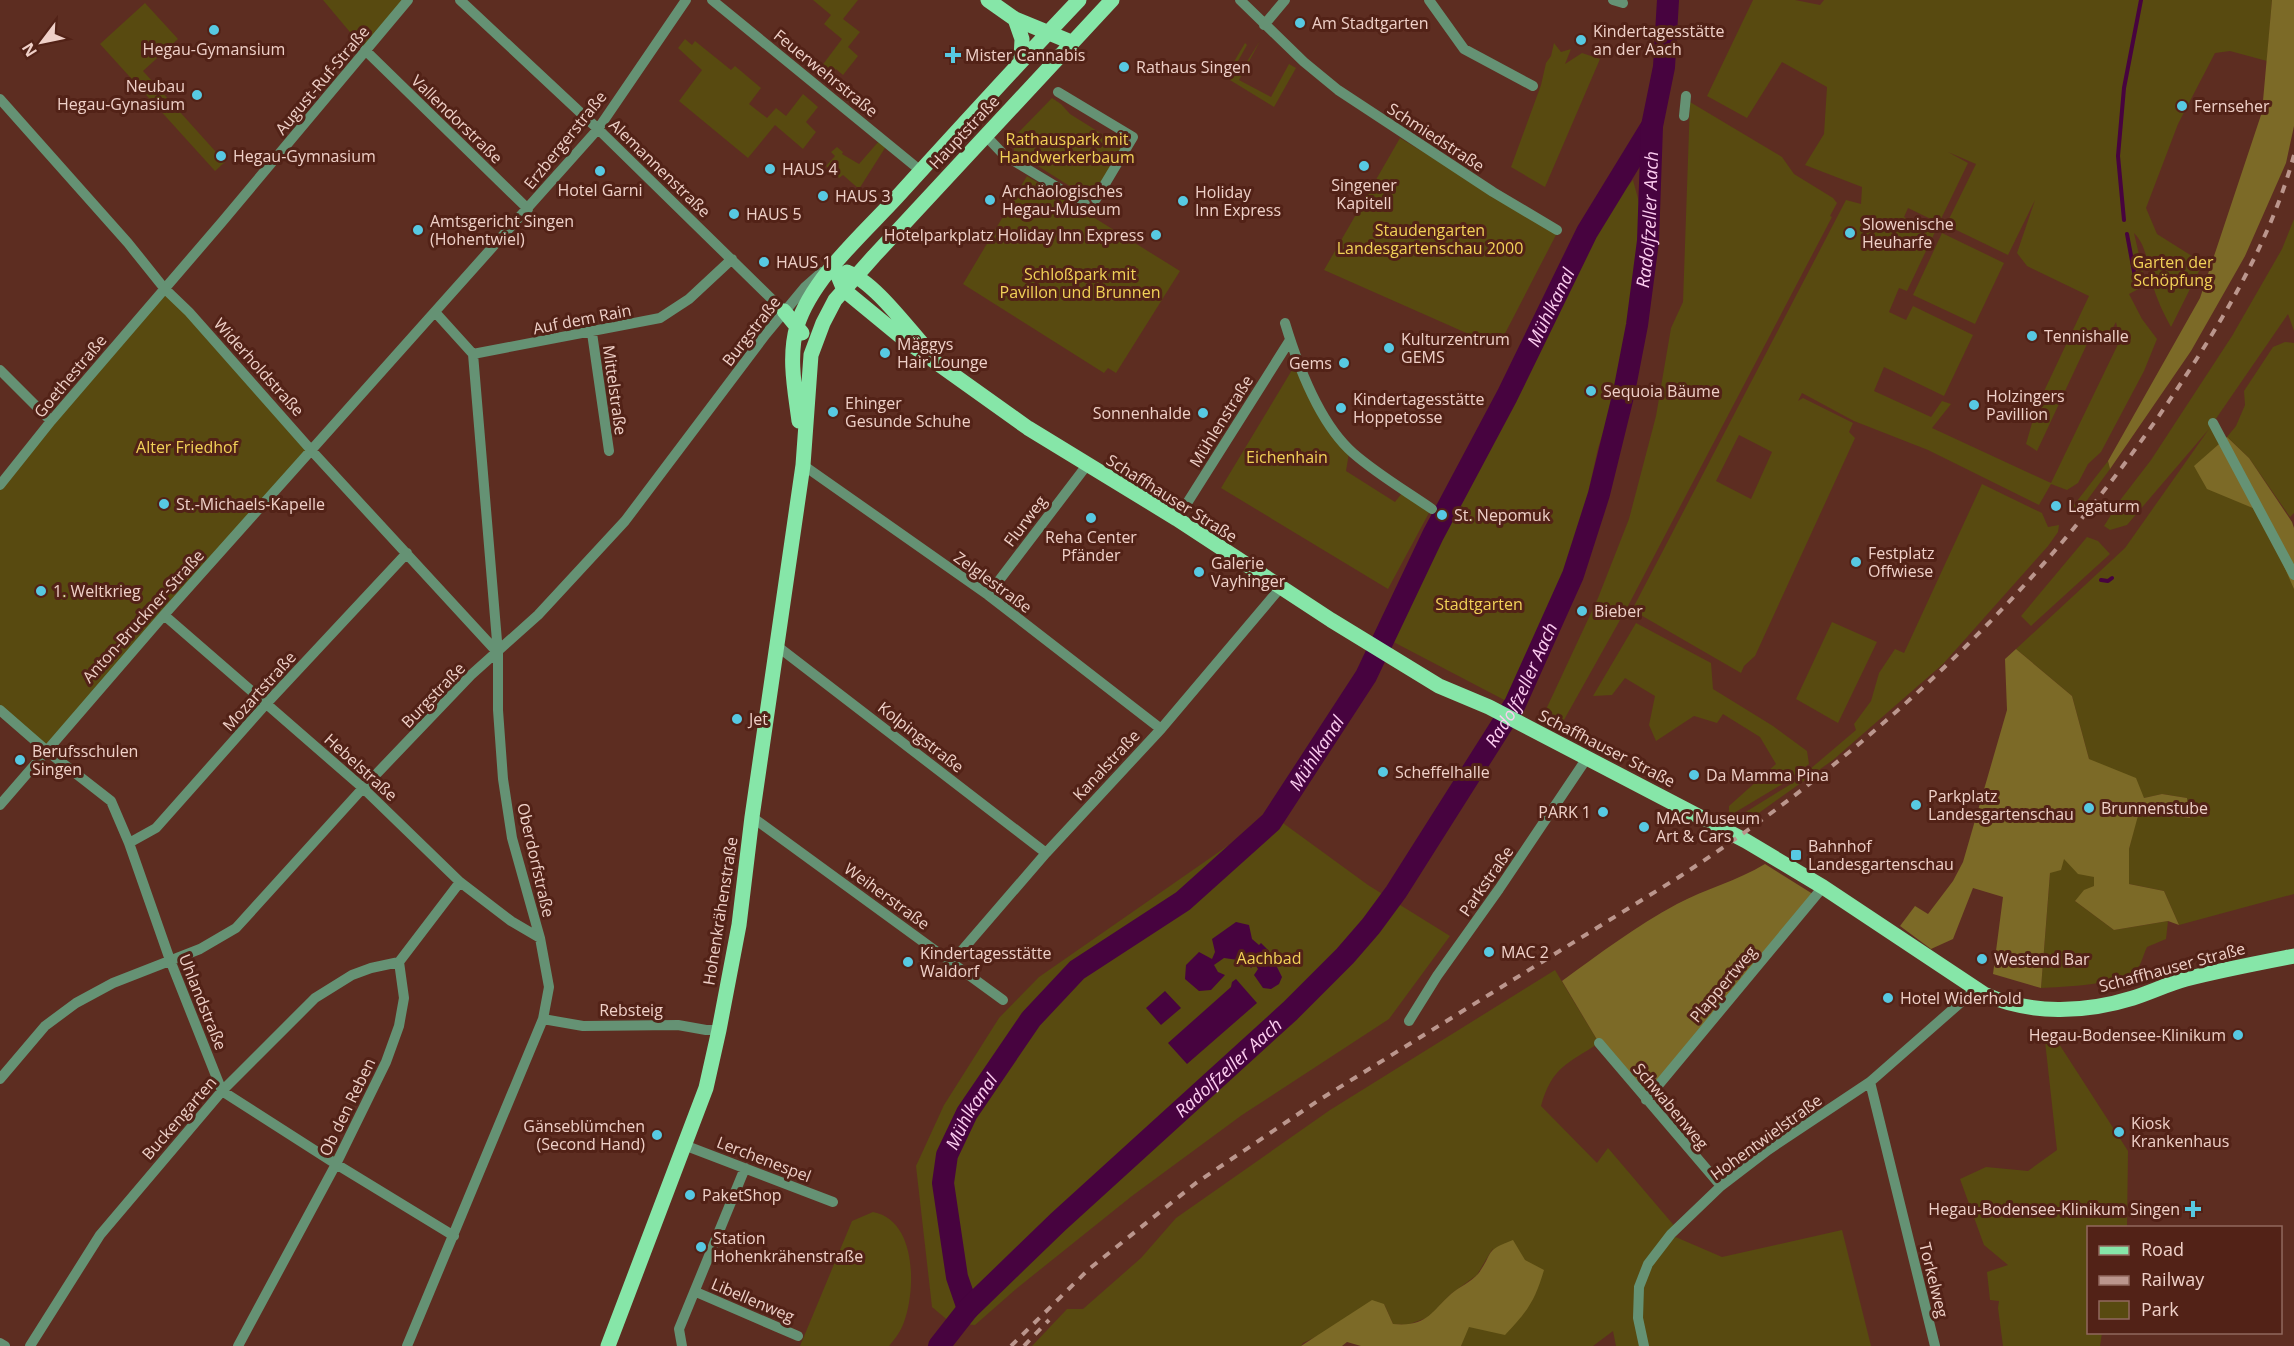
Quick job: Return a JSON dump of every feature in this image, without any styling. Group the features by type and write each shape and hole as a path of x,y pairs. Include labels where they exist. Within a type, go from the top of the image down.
{"main road":[{"path":"988,0 1015,19 1071,42"},
{"name":"Hauptstraße","path":"834,266 1021,59 1079,0"},
{"name":"Hauptstraße","path":"844,290 1112,0"},
{"path":"1015,19 1022,39 1021,59"},
{"name":"Schaffhauser Straße","path":"834,266 857,276 896,312 943,366"},
{"name":"Schaffhauser Straße","path":"834,266 844,290 906,341 1028,428 1177,519 1364,640 1440,686 1489,707 1746,841 1823,887 1976,989 2001,1002 2039,1009 2086,1008 2106,1005 2184,980 2294,956"},
{"name":"Hohenkrähenstraße","path":"803,465 792,358 798,326 810,298 834,266"},
{"name":"Hohenkrähenstraße","path":"608,1346 706,1088 719,1030 739,925 752,817 803,465 811,355 822,323 835,300 844,290"},
{"path":"784,311 806,338 811,355"}],"street":[{"name":"August-Ruf-Straße","path":"164,288 408,0"},
{"name":"Alemannenstraße","path":"460,0 598,129 784,311"},
{"name":"Feuerwehrstraße","path":"712,0 921,171"},
{"name":"Schmiedstraße","path":"1240,0 1304,62 1338,90 1557,230"},
{"path":"1264,25 1285,0"},
{"path":"1429,0 1464,49 1533,86"},
{"name":"Erzbergerstraße","path":"311,450 598,129 684,1"},
{"name":"Vallendorstraße","path":"365,50 528,208"},
{"path":"1058,92 1133,137 1096,199"},
{"path":"1684,116 1686,96"},
{"name":"Widerholdstraße","path":"1,103 128,243 164,288 189,312 311,450 498,653"},
{"path":"985,135 1004,155 1085,204"},
{"name":"Auf dem Rain","path":"473,354 592,333 660,318 672,312 706,285 732,259"},
{"name":"Burgstraße","path":"0,1079 45,1026 76,1003 113,983 200,949 236,928 363,788 471,675 538,615 625,521 784,311 818,275 834,266"},
{"name":"Goethestraße","path":"0,485 164,288"},
{"path":"435,312 473,354"},
{"path":"1285,323 1320,409 1339,437 1353,453 1432,509"},
{"name":"Mittelstraße","path":"592,333 609,452"},
{"name":"Mühlenstraße","path":"1177,519 1290,340"},
{"name":"Oberdorfstraße","path":"407,1346 543,1019 549,987 540,938 512,838 503,779 498,710 498,653 473,354"},
{"path":"0,370 51,421"},
{"path":"2213,423 2294,575"},
{"name":"Anton-Bruckner-Straße","path":"0,805 164,615 311,450"},
{"name":"Zelglestraße","path":"803,465 988,595 1161,729"},
{"name":"Flurweg","path":"988,595 1087,465"},
{"name":"Mozartstraße","path":"129,843 156,828 266,704 407,553"},
{"name":"Kanalstraße","path":"952,962 1046,853 1161,729 1281,587"},
{"name":"Hebelstraße","path":"164,615 363,788 460,882 511,921 540,938"},
{"name":"Kolpingstraße","path":"777,646 1046,853"},
{"name":"Uhlandstraße","path":"0,710 47,751 111,801 129,843 170,960 222,1090"},
{"name":"Parkstraße","path":"1409,1021 1437,976 1587,758"},
{"name":"Weiherstraße","path":"752,817 1003,1000"},
{"path":"399,962 460,882"},
{"name":"Plappertweg","path":"1646,1100 1823,887"},
{"name":"Buckengarten","path":"30,1346 100,1235 222,1090 315,998 352,975 399,962"},
{"name":"Ob den Reben","path":"238,1346 336,1164 386,1062 399,1026 404,998 399,962"},
{"name":"Hohentwielstraße","path":"1644,1346 1638,1318 1639,1287 1648,1264 1671,1234 1720,1186 1768,1150 1870,1082 1976,989"},
{"name":"Rebsteig","path":"543,1019 583,1026 678,1025 719,1030"},
{"name":"Schwabenweg","path":"1599,1043 1720,1186"},
{"name":"Torkelweg","path":"1870,1082 1935,1346"},
{"path":"222,1090 336,1164 454,1236"},
{"name":"Lerchenespel","path":"684,1145 833,1202"},
{"name":"Libellenweg","path":"682,1346 679,1329 745,1168"},
{"name":"Libellenweg","path":"696,1292 798,1336"},
{"path":"0,1343 5,1346"}],"green space":[{"path":"323,0 408,0 365,50"},
{"path":"813,0 858,0 843,19 860,32 848,47 858,56 843,75 836,69 828,79 818,71 842,39 824,24 831,15"},
{"name":"Garten der Schöpfung","path":"1753,0 1795,0 1820,5 1824,0 2272,0 2267,61 2230,51 2215,53 2178,124 2146,208 2157,234 2203,263 2171,327 2156,294 2144,249 2134,233 2146,285 2129,294 2142,319 2157,339 2144,371 2101,452 2088,464 2078,483 2067,490 2051,484 2039,505 1928,450 1854,421 1802,393 1798,401 1803,398 1853,423 1849,432 1855,438 1755,656 1744,666 1741,673 1632,610 1846,200 1861,204 1862,187 1805,165 1824,134 1827,87 1782,62 1747,118 1707,96","holes":["1948,152 1976,164 1946,225 2008,255 2035,200 2017,253 2027,266 2089,296 2037,406 2026,444 2037,451 2094,329 2109,335 2116,322 2120,340 2051,483 1932,428 1951,404 1942,401 1931,417 1874,391 1884,367 1944,396 1973,335 1913,306 1906,320 1889,312 1899,288 1907,291 1935,232 1904,217 1908,208 1939,223 1968,163","1739,435 1772,452 1751,499 1716,481"]},
{"path":"145,3 178,39 143,71 225,162 215,171 100,44"},
{"path":"685,39 692,45 695,41 731,70 735,66 761,88 749,104 767,118 776,108 786,116 803,94 818,107 806,122 816,132 803,149 775,125 748,158 679,101 702,70 678,48"},
{"path":"1260,41 1239,80 1271,97 1289,64 1296,68 1274,107 1225,77 1245,43 1247,45 1233,70 1239,74"},
{"path":"1554,43 1561,52 1571,49 1565,64 1582,53 1600,59 1545,187 1511,167"},
{"name":"Rathauspark mit Handwerkerbaum","path":"1052,98 1070,114 1110,139 1112,137 1125,144 1095,193 1084,195 1014,151 1013,138"},
{"path":"1690,102 1782,157 1794,174 1833,198 1837,203 1830,216 1832,217 1629,604 1560,727 1542,718 1598,598 1629,519 1656,416 1671,328 1683,302"},
{"name":"Staudengarten Landesgartenschau 2000","path":"1400,138 1557,233 1498,347 1324,270"},
{"path":"879,141 885,148 859,189 843,175 839,178 826,166 835,156 831,152 837,147 843,152 842,154 859,164"},
{"name":"Schloßpark mit Pavillon und Brunnen","path":"1027,176 1180,271 1116,373 1108,368 1104,373 963,284"},
{"name":"Stadtgarten","path":"1633,180 1651,247 1614,399 1598,448 1570,574 1512,704 1382,636 1509,396 1588,233"},
{"path":"2294,219 2294,331 2288,314 2213,423 2294,575 2294,894 2179,925 2164,891 2129,884 2129,849 2138,812 2190,818 2187,798 2162,794 2144,798 2089,759 2072,696 2016,649 2125,548 2209,429 2127,525 2110,530 2104,526 2121,499 2151,460 2232,336 2282,249"},
{"path":"1942,233 2004,263 1975,324 1913,295"},
{"name":"Alter Friedhof","path":"164,288 311,450 47,751 0,710 0,485"},
{"path":"2285,342 2294,343 2294,513 2290,517 2249,458 2227,437 2236,426 2245,405 2244,391 2273,347"},
{"name":"Eichenhain","path":"1295,365 1349,453 1346,471 1395,502 1402,493 1430,511 1388,589 1221,488"},
{"path":"2108,461 2110,469 2077,514 2070,510"},
{"path":"1982,484 2042,513 2048,527 2059,525 2058,532 2048,546 1943,664 1833,760 1749,820 1736,818 1796,781 1856,730 1854,724 1871,701 1879,673 1895,649 1904,653"},
{"path":"2087,537 2098,541 2110,554 2031,626 2021,616"},
{"path":"1832,622 1877,642 1838,723 1796,699"},
{"path":"1636,623 1711,663 1713,689 1773,726 1807,751 1809,764 1781,785 1729,816 1729,806 1776,764 1760,737 1723,714 1717,723 1694,716 1656,741 1649,725 1655,696 1625,678 1612,695 1593,696"},
{"name":"Aachbad","path":"1272,815 1368,885 1450,936 1389,1019 1242,1115 1132,1196 975,1325 951,1323 932,1307 916,1166 944,1105 999,1018 1039,977"},
{"path":"2064,858 2094,877 2094,886 2075,901 2114,930 2168,921 2166,939 2147,947 2141,963 2131,974 2107,982 2041,988 2050,873"},
{"path":"1555,970 1599,1043 1569,1062 1556,1074 1545,1093 1541,1106 1597,1163 1608,1148 1677,1229 1671,1235 1722,1257 1842,1230 1871,1346 1616,1346 1613,1331 1593,1346 1461,1346 1493,1248 1477,1275 1451,1294 1429,1317 1407,1325 1393,1324 1384,1304 1301,1346 1032,1346 1067,1309 1083,1309 1141,1258 1176,1218 1330,1110"},
{"path":"2052,1033 2128,1151 2127,1226 2087,1226 2087,1334 2102,1334 2100,1346 2003,1346 1999,1301 1990,1300 1987,1272 2008,1265 1984,1245 1960,1179 1986,1167 2028,1171 2057,1150 2045,1041"},
{"path":"873,1212 887,1218 898,1228 910,1258 908,1308 901,1329 889,1346 800,1346 852,1221"}],"shaded area":[{"path":"2272,0 2294,0 2294,126 2286,163 2245,256 2191,351 2110,469 2108,461 2200,298 2262,112"},
{"path":"2227,437 2249,458 2292,522 2294,528 2294,589 2260,511 2207,489 2194,466"},
{"path":"2016,649 2072,696 2089,759 2136,778 2144,798 2162,794 2187,798 2190,818 2139,812 2129,849 2129,884 2164,891 2179,925 2168,921 2114,930 2075,901 2084,890 2094,886 2094,877 2078,874 2064,859 2061,870 2050,873 2041,988 1993,974 2003,897 1973,888 1953,939 1931,949 1900,926 1915,906 1928,914 1953,881 1963,862 2007,710 2005,659"},
{"path":"1765,864 1816,896 1646,1100 1599,1043 1562,981 1662,913"},
{"path":"1236,922 1249,925 1252,939 1259,945 1261,943 1269,951 1273,959 1270,964 1276,965 1282,977 1279,984 1271,989 1263,988 1254,975 1258,969 1255,964 1251,968 1246,962 1242,965 1238,960 1224,958 1214,965 1218,972 1225,975 1211,990 1199,991 1185,979 1186,965 1199,952 1212,959 1215,952 1212,939"},
{"path":"1236,979 1257,1003 1187,1064 1168,1043 1231,987 1232,982"},
{"path":"1165,991 1181,1008 1161,1025 1146,1008"},
{"path":"1513,1240 1525,1260 1544,1270 1529,1306 1505,1335 1469,1327 1461,1346 1361,1346 1347,1342 1342,1346 1301,1346 1372,1300 1384,1304 1393,1324 1421,1321 1451,1294 1475,1277 1493,1250"}],"waterway":[{"name":"Radolfzeller Aach","path":"939,1346 968,1309 1058,1222 1290,1011 1345,956 1396,892 1515,704 1573,575 1599,494 1624,392 1637,325 1648,241 1652,126 1664,67 1668,0"},
{"path":"2124,220 2118,156 2124,88 2141,0"},
{"name":"Mühlkanal","path":"968,1309 957,1277 943,1183 947,1155 967,1113 1031,1019 1077,970 1183,901 1271,822 1366,676 1433,535 1507,396 1587,232 1650,129"},
{"path":"2127,234 2135,277"},
{"path":"2101,580 2108,581 2112,578"}],"railway":[{"path":"1011,1346 1089,1269 1196,1183 1319,1100 1679,877 1753,826 1824,772 1892,715 1957,655 2019,591 2077,524 2132,454 2183,380 2217,327 2248,272 2274,214 2294,155"},
{"path":"1024,1346 1049,1320"}],"place":[{"name":"Am Stadtgarten","path":"1300,23"},
{"name":"Hegau-Gymansium","path":"214,30"},
{"name":"Kindertagesstätte an der Aach","path":"1581,40"},
{"name":"Mister Cannabis","path":"953,55"},
{"name":"Rathaus Singen","path":"1124,67"},
{"name":"Neubau Hegau-Gynasium","path":"197,95"},
{"name":"Fernseher","path":"2182,106"},
{"name":"Hegau-Gymnasium","path":"221,156"},
{"name":"Singener Kapitell","path":"1364,166"},
{"name":"HAUS 4","path":"770,169"},
{"name":"Hotel Garni","path":"600,171"},
{"name":"HAUS 3","path":"823,196"},
{"name":"Archäologisches Hegau-Museum","path":"990,200"},
{"name":"Holiday Inn Express","path":"1183,201"},
{"name":"HAUS 5","path":"734,214"},
{"name":"Amtsgericht Singen (Hohentwiel)","path":"418,230"},
{"name":"Slowenische Heuharfe","path":"1850,233"},
{"name":"Hotelparkplatz Holiday Inn Express","path":"1156,235"},
{"name":"HAUS 1","path":"764,262"},
{"name":"Tennishalle","path":"2032,336"},
{"name":"Kulturzentrum GEMS","path":"1389,348"},
{"name":"Mäggys Hair Lounge","path":"885,353"},
{"name":"Gems","path":"1344,363"},
{"name":"Sequoia Bäume","path":"1591,391"},
{"name":"Holzingers Pavillion","path":"1974,405"},
{"name":"Kindertagesstätte Hoppetosse","path":"1341,408"},
{"name":"Ehinger Gesunde Schuhe","path":"833,412"},
{"name":"Sonnenhalde","path":"1203,413"},
{"name":"St.-Michaels-Kapelle","path":"164,504"},
{"name":"Lagaturm","path":"2056,506"},
{"name":"St. Nepomuk","path":"1442,515"},
{"name":"Reha Center Pfänder","path":"1091,518"},
{"name":"Festplatz Offwiese","path":"1856,562"},
{"name":"Galerie Vayhinger","path":"1199,572"},
{"name":"1. Weltkrieg","path":"41,591"},
{"name":"Bieber","path":"1582,611"},
{"name":"Jet","path":"737,719"},
{"name":"Berufsschulen Singen","path":"20,760"},
{"name":"Scheffelhalle","path":"1383,772"},
{"name":"Da Mamma Pina","path":"1694,775"},
{"name":"Parkplatz Landesgartenschau","path":"1916,805"},
{"name":"Brunnenstube","path":"2089,808"},
{"name":"PARK 1","path":"1603,812"},
{"name":"MAC Museum Art & Cars","path":"1644,827"},
{"name":"Bahnhof Landesgartenschau","path":"1796,855"},
{"name":"MAC 2","path":"1489,952"},
{"name":"Westend Bar","path":"1982,959"},
{"name":"Kindertagesstätte Waldorf","path":"908,962"},
{"name":"Hotel Widerhold","path":"1888,998"},
{"name":"Hegau-Bodensee-Klinikum","path":"2238,1035"},
{"name":"Kiosk Krankenhaus","path":"2119,1132"},
{"name":"Gänseblümchen (Second Hand)","path":"657,1135"},
{"name":"PaketShop","path":"690,1195"},
{"name":"Hegau-Bodensee-Klinikum Singen","path":"2193,1209"},
{"name":"Station Hohenkrähenstraße","path":"701,1247"}]}
